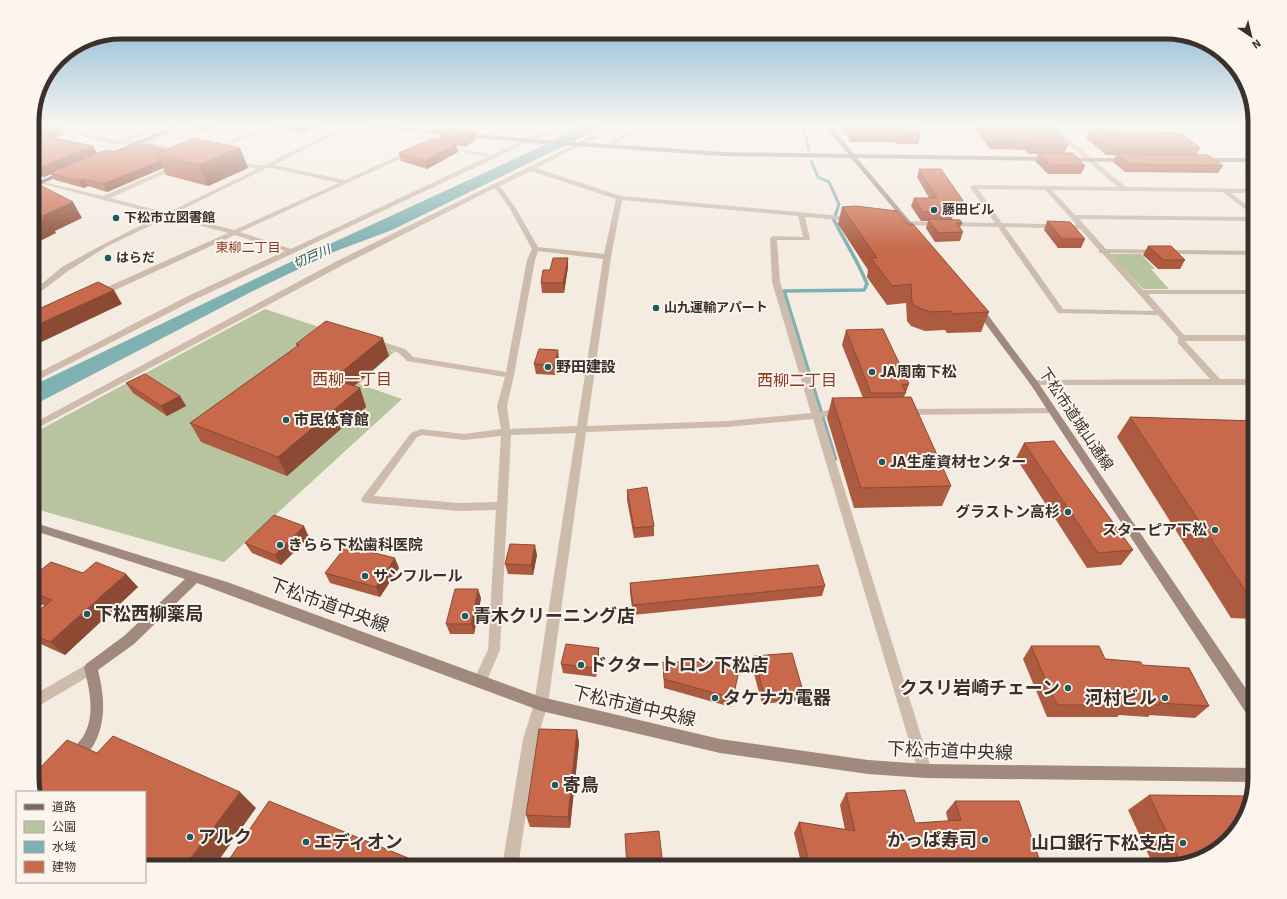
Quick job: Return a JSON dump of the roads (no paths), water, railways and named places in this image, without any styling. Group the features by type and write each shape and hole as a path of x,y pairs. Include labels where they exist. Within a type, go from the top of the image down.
{"main road":[{"path":"40,182 70,170"}],"street":[{"path":"104,198 174,167"},
{"path":"257,167 264,167"},
{"path":"39,289 65,269 104,246 264,167"},
{"path":"277,167 345,182"},
{"path":"90,299 233,232 378,167"},
{"path":"39,376 191,298 472,167"},
{"path":"39,424 340,263 536,167"},
{"path":"861,167 924,242"},
{"path":"1098,167 1124,189"},
{"path":"532,169 620,198 863,220"},
{"path":"40,182 233,232 291,251"},
{"path":"496,186 512,207 536,249"},
{"path":"1158,313 1061,311 973,187 1248,191"},
{"path":"1047,188 1158,313 1182,337 1248,338"},
{"path":"1224,190 1248,209"},
{"path":"511,860 530,739 541,704 583,430 607,257 618,201 620,198"},
{"path":"801,214 807,239 773,238 776,282 925,771"},
{"path":"1073,217 1248,219"},
{"path":"894,222 910,224 1082,227"},
{"path":"536,249 607,257"},
{"path":"480,681 494,650 506,432 502,406 510,375 531,260 536,249"},
{"path":"1102,251 1248,253"},
{"path":"1140,292 1248,292"},
{"name":"下松市道城山通線","path":"973,301 1034,383 1248,704"},
{"path":"1182,337 1180,341 1217,382"},
{"path":"365,340 402,351 410,360 510,375"},
{"path":"1034,383 1248,382"},
{"path":"897,412 1052,411"},
{"path":"503,506 459,507 366,498 414,435 421,432 464,437 506,432 727,424 816,416 827,413 850,413"},
{"name":"下松市道中央線","path":"39,528 195,577 541,704 720,746 868,767 925,771 1248,775"},
{"path":"39,700 91,668 129,640 195,577"},
{"path":"65,770 89,740 97,718 97,691 91,668"}],"water":[{"name":"切戸川","path":"497,167 521,167 392,230 336,251 251,292 39,402 39,383 282,266"}],"waterway":[{"path":"814,167 818,177 829,182 839,204 834,219"},
{"path":"798,336 784,291 864,290 867,284 856,259 834,220 835,218"},
{"path":"797,335 835,459"}],"place":[{"name":"藤田ビル","path":"934,210"},
{"name":"下松市立図書館","path":"116,218"},
{"name":"はらだ","path":"108,258"},
{"name":"山九運輸アパート","path":"656,308"},
{"name":"野田建設","path":"548,367"},
{"name":"JA周南下松","path":"872,372"},
{"name":"市民体育館","path":"286,420"},
{"name":"JA生産資材センター","path":"882,462"},
{"name":"グラストン高杉","path":"1068,512"},
{"name":"スターピア下松","path":"1215,530"},
{"name":"きらら下松歯科医院","path":"280,545"},
{"name":"サンフルール","path":"365,576"},
{"name":"下松西柳薬局","path":"87,614"},
{"name":"青木クリーニング店","path":"465,616"},
{"name":"ドクタートロン下松店","path":"581,665"},
{"name":"クスリ岩崎チェーン","path":"1068,688"},
{"name":"タケナカ電器","path":"715,698"},
{"name":"河村ビル","path":"1165,698"},
{"name":"寄鳥","path":"555,785"},
{"name":"アルク","path":"190,837"},
{"name":"かっぱ寿司","path":"985,840"},
{"name":"エディオン","path":"306,842"},
{"name":"山口銀行下松支店","path":"1183,843"}],"district":[{"name":"東柳二丁目","path":"248,248"},
{"name":"西柳一丁目","path":"352,380"},
{"name":"西柳二丁目","path":"797,381"}]}
